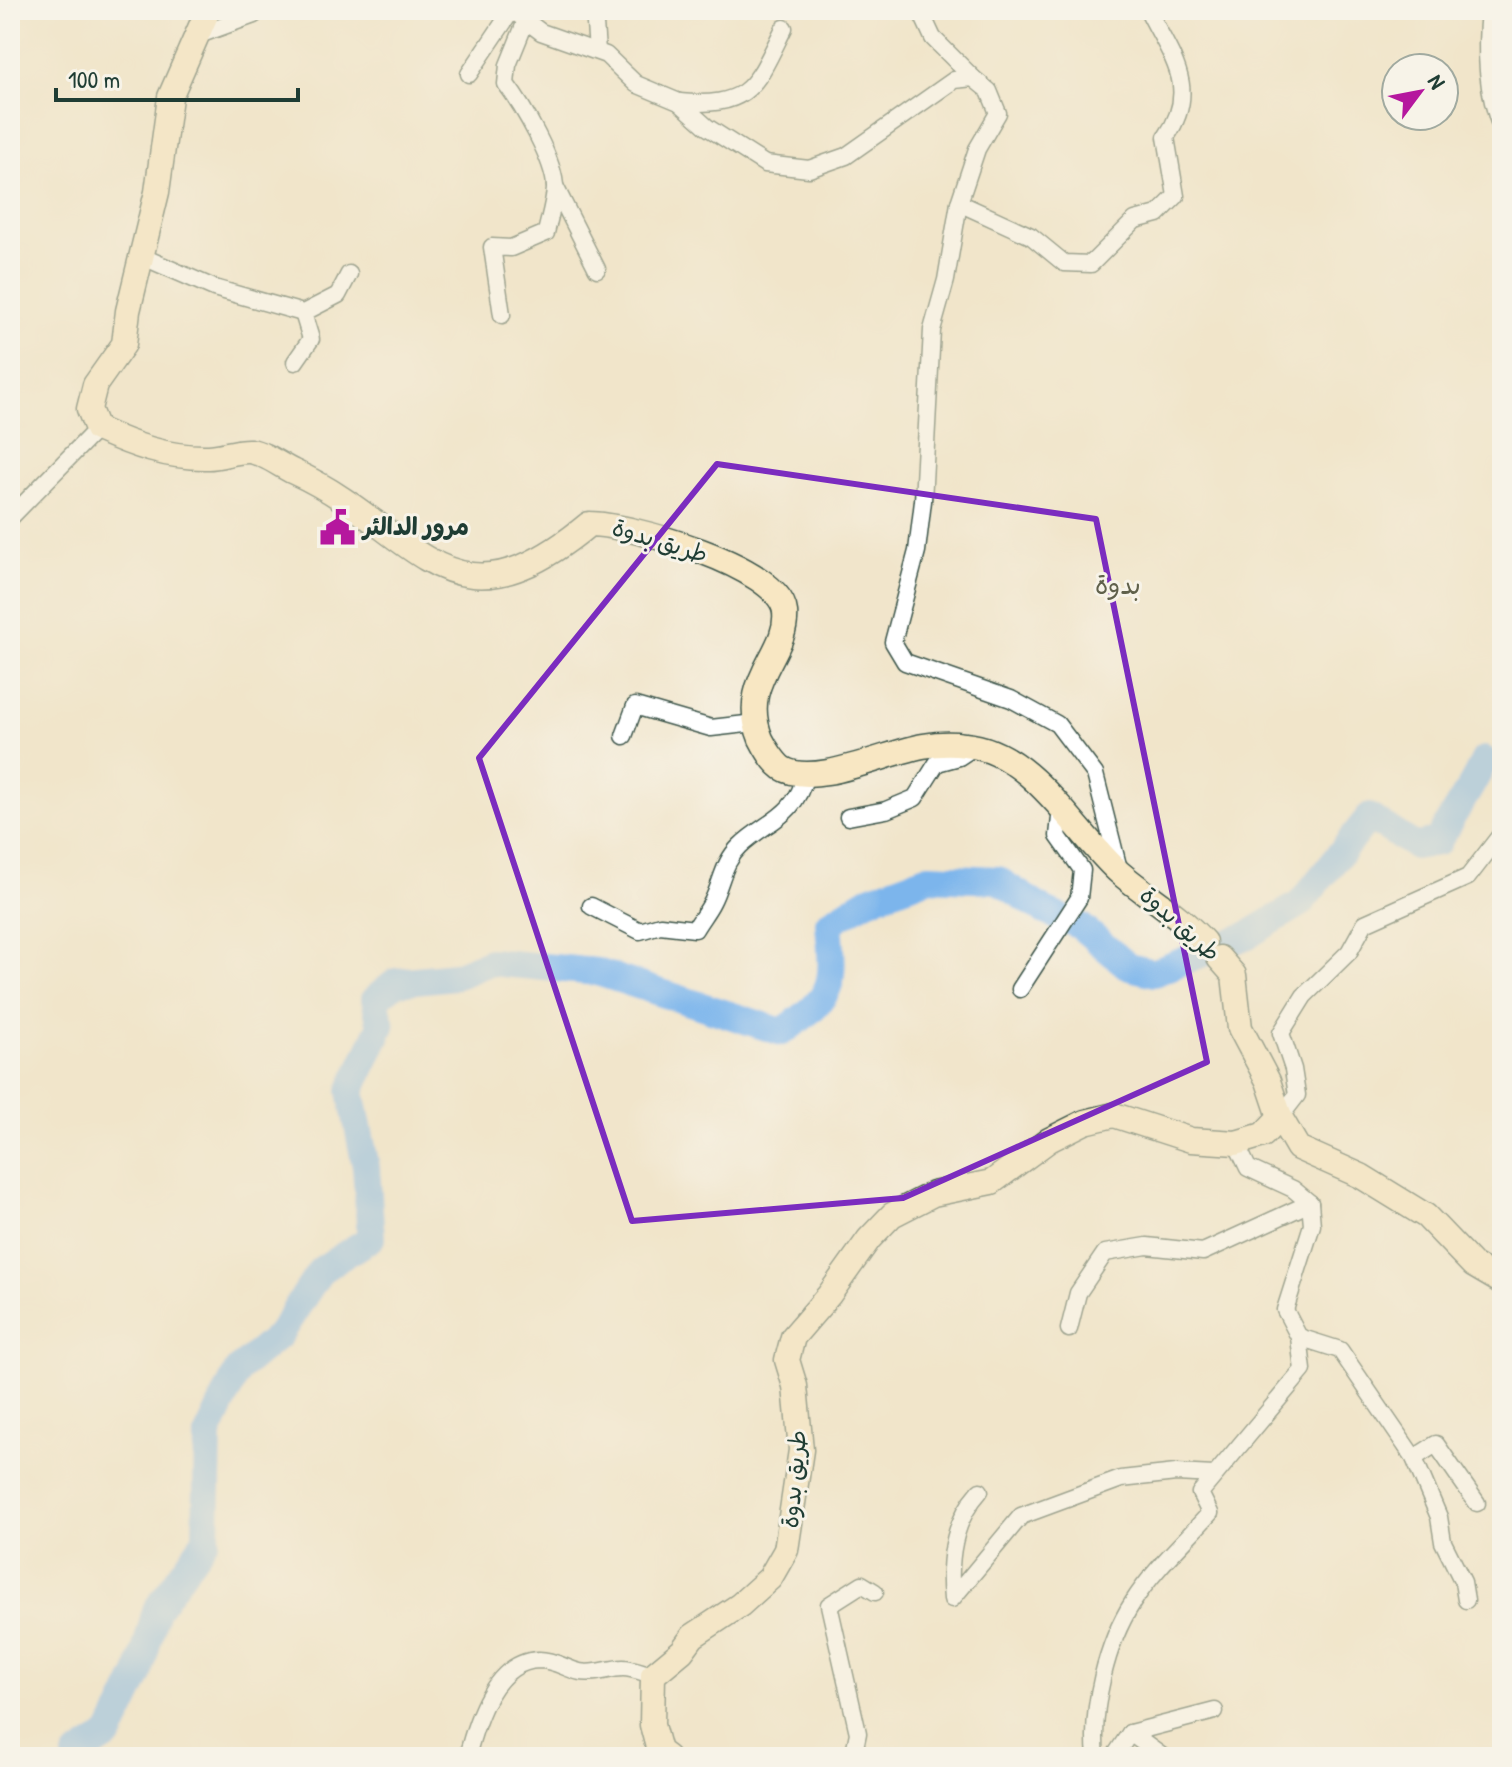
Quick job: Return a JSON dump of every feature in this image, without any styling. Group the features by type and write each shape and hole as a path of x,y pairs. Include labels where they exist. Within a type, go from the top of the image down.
{"street":[{"path":"10,518 97,429 89,409 95,385 124,344 157,192 170,97 208,10"},
{"path":"199,35 254,15 256,10"},
{"path":"469,74 512,10 525,23 597,51 636,84 679,102 709,105 742,96 759,77 784,28"},
{"path":"594,10 597,51"},
{"path":"920,10 933,38 989,91 998,113 977,149 959,203 946,280 932,330 923,501 917,551 893,642 905,662 1011,699 1057,724 1095,774 1120,873"},
{"path":"959,203 1031,236 1064,263 1091,264 1135,220 1158,214 1176,196 1166,137 1180,117 1184,83 1148,10"},
{"path":"1489,10 1486,41 1490,100 1502,130"},
{"path":"525,23 508,65 506,84 519,101 542,149 555,186 597,269"},
{"path":"679,102 707,127 765,164 809,169 846,156 954,80 973,78"},
{"path":"502,315 492,247 511,248 546,233 555,186"},
{"path":"141,256 214,288 303,313 338,295 349,274"},
{"path":"295,362 311,339 303,313"},
{"name":"طريق بدوة","path":"97,429 155,453 208,457 250,451 329,487 420,557 461,576 494,575 521,566 556,551 589,524 617,524 736,565 776,593 785,612 755,694 755,723"},
{"path":"591,906 640,931 660,925 695,929 713,901 724,867 740,846 774,824 801,792 806,774 782,768 764,746 755,723 711,728 635,706 624,736"},
{"name":"طريق بدوة","path":"806,774 841,769 925,745 974,747 1009,759 1061,808 1120,873 1161,901 1234,975 1240,1028 1268,1081 1280,1117 1298,1148 1361,1176 1426,1216 1473,1265 1502,1282"},
{"path":"848,817 886,810 915,798 937,763 959,757 974,747"},
{"path":"1020,989 1079,898 1082,870 1058,836 1061,808"},
{"path":"1280,1117 1297,1095 1293,1069 1281,1033 1304,996 1349,952 1365,923 1468,877 1502,833"},
{"name":"طريق بدوة","path":"653,1675 693,1636 740,1605 770,1578 786,1550 801,1450 795,1386 787,1360 793,1337 869,1239 892,1215 933,1194 992,1182 1049,1140 1085,1122 1114,1115 1191,1140 1236,1143 1263,1135 1280,1117"},
{"path":"1096,1757 1098,1702 1117,1632 1133,1601 1210,1513 1200,1493 1303,1370 1299,1337 1285,1310 1312,1225 1310,1203 1282,1182 1248,1168 1236,1143"},
{"path":"1069,1329 1078,1293 1105,1253 1147,1246 1203,1252 1310,1203"},
{"path":"1299,1337 1340,1350 1414,1458 1439,1517 1443,1542 1463,1582 1466,1600"},
{"path":"1414,1458 1436,1444 1477,1503"},
{"path":"980,1491 964,1509 957,1527 950,1576 952,1599 1021,1516 1121,1479 1176,1473 1214,1475"},
{"path":"853,1757 858,1733 829,1605 862,1584 875,1592"},
{"path":"467,1757 479,1713 516,1664 538,1660 560,1663 579,1672 625,1668 653,1675 652,1725 659,1751 667,1757"},
{"path":"1114,1757 1130,1733 1215,1711"},
{"path":"1130,1733 1163,1757"}],"highlighted area":[{"path":"717,464 1096,519 1207,1062 903,1198 632,1221 479,758"}],"waterway":[{"path":"76,1757 110,1735 139,1674 156,1610 206,1539 208,1434 238,1370 279,1335 321,1270 371,1238 366,1167 351,1091 381,1026 375,999 396,982 455,976 490,962 597,972 782,1032 813,1008 828,987 832,961 829,923 867,900 929,877 998,880 1045,911 1080,926 1129,967 1154,973 1248,935 1300,904 1369,817 1415,846 1438,842 1484,760"}],"place":[{"name":"مرور الدالئر","path":"337,527"}],"district":[{"name":"بدوة","path":"1118,585"}]}
